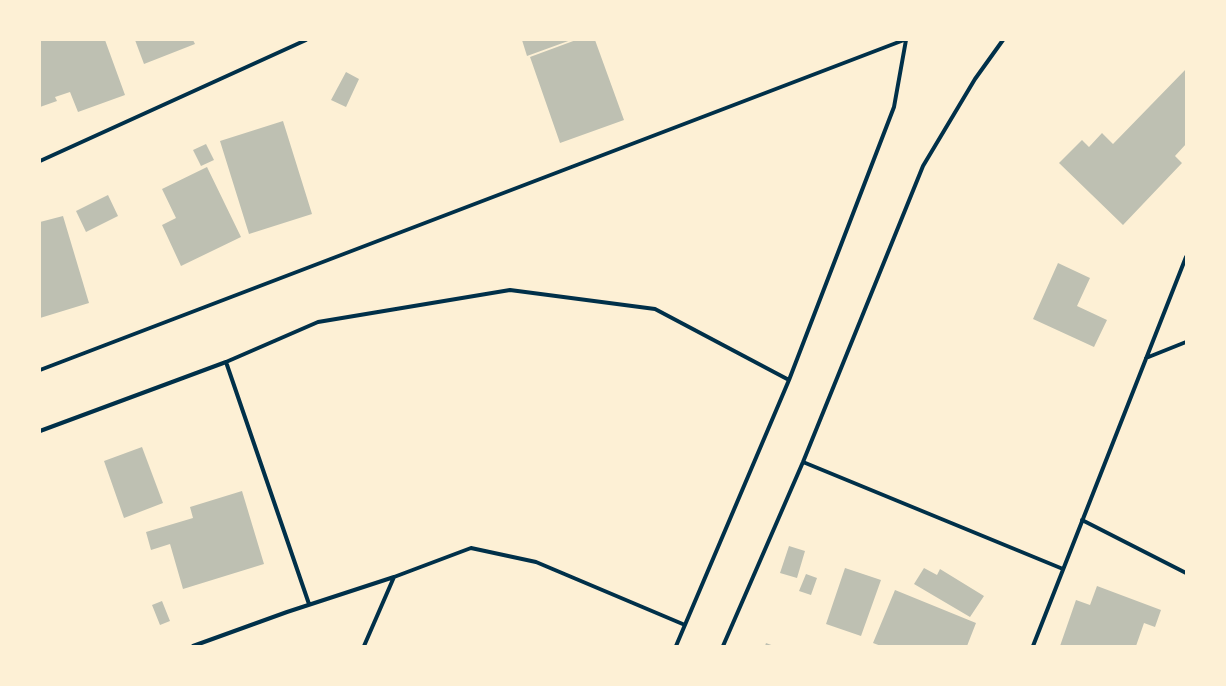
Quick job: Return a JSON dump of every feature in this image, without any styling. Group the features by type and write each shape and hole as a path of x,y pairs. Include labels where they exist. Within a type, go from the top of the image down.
{"street":[{"path":"40,161 306,40"},
{"path":"40,370 905,40"},
{"path":"676,646 789,380 894,107 905,40"},
{"path":"724,646 803,462 923,166 975,79 1003,40"},
{"path":"1033,646 1186,257"},
{"path":"40,431 226,362 318,322 510,290 655,309 789,380"},
{"path":"1146,358 1186,342"},
{"path":"226,362 309,604"},
{"path":"803,462 1063,569"},
{"path":"1082,520 1186,572"},
{"path":"193,646 309,604 394,577 471,548 536,562 685,625"},
{"path":"364,646 394,577"}],"building":[{"path":"40,40 105,40 125,95 78,112 70,92 55,97 57,101 40,107"},
{"path":"135,40 193,40 195,44 144,64"},
{"path":"522,40 571,40 527,56"},
{"path":"576,40 595,40 624,120 560,143 530,57"},
{"path":"1186,69 1186,144 1175,156 1182,163 1123,225 1059,163 1082,140 1089,147 1102,133 1113,144"},
{"path":"346,72 359,79 346,107 331,100"},
{"path":"283,121 312,214 249,234 220,141"},
{"path":"206,144 214,160 201,166 193,150"},
{"path":"207,167 241,237 181,266 162,225 176,218 162,189"},
{"path":"108,195 118,216 86,232 76,211"},
{"path":"63,216 89,303 40,318 40,222"},
{"path":"1058,263 1090,278 1077,306 1107,320 1094,347 1033,319"},
{"path":"142,447 163,503 124,518 104,461"},
{"path":"242,491 264,564 183,589 170,544 151,550 146,532 193,518 190,507"},
{"path":"789,546 805,551 797,578 780,573"},
{"path":"845,568 881,580 861,636 826,624"},
{"path":"924,568 937,575 940,569 984,596 970,617 914,584"},
{"path":"806,574 817,578 811,595 799,591"},
{"path":"1097,586 1161,610 1155,627 1144,623 1136,646 1060,646 1076,600 1090,605"},
{"path":"895,590 976,623 967,646 881,646 873,643"},
{"path":"162,601 170,621 160,625 152,605"},
{"path":"766,643 774,646 765,646"}]}
